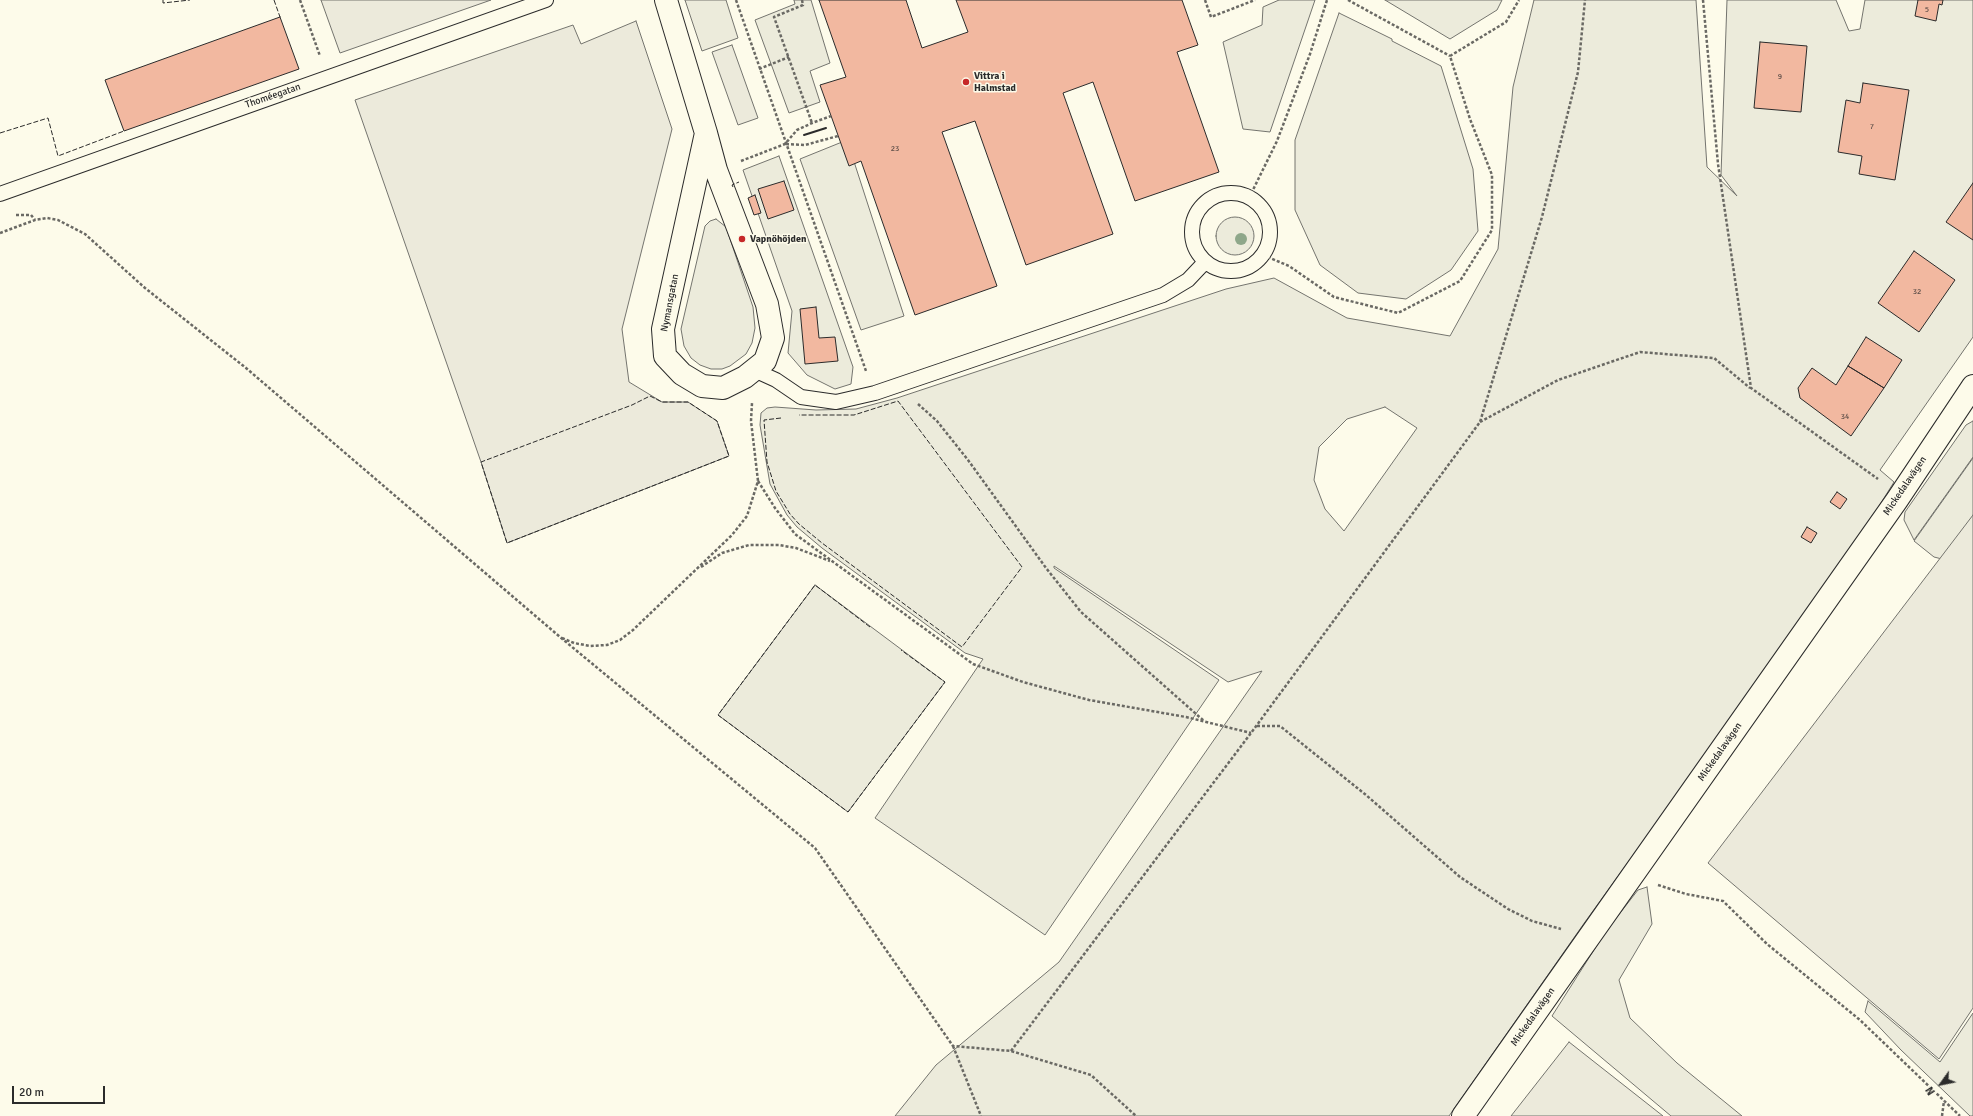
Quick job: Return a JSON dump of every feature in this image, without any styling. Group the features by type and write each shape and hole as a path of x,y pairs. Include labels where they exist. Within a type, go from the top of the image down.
{"street":[{"name":"Nymansgatan","path":"666,0 706,133 716,170 767,304 772,331 773,338 765,361 744,377 723,388 702,386 682,374 665,356 663,329 706,133"},
{"name":"Mickedalavägen","path":"1463,1116 1633,877 1900,495 1973,386"}],"lane":[{"name":"Thoméegatan","path":"0,194 546,0"},
{"path":"1224,194 1237,194 1248,198 1259,206 1266,217 1270,229 1268,243 1263,255 1254,264 1242,270 1229,272 1216,269 1205,262 1197,252 1192,241 1192,228 1198,211 1212,198 1224,194"},
{"path":"754,370 776,380 802,397 836,402 875,393 1163,295 1188,280 1205,262"}],"path":[{"path":"300,0 327,77"},
{"path":"736,0 860,357 875,393"},
{"path":"802,0 803,5 774,17 812,123"},
{"path":"1205,0 1211,17 1255,0"},
{"path":"1248,198 1277,141 1310,54 1327,0"},
{"path":"1263,255 1289,266 1334,297 1398,313 1460,281 1492,230 1492,175 1470,119 1450,56 1348,0"},
{"path":"1450,56 1506,22 1519,0"},
{"path":"1011,1051 1252,733 1480,422 1542,216 1578,72 1585,0"},
{"path":"1703,0 1718,164 1751,388"},
{"path":"759,69 789,57"},
{"path":"785,144 797,130 831,116"},
{"path":"716,170 785,144 805,145 838,136"},
{"path":"8,214 31,216 35,220"},
{"path":"0,233 35,220 47,218 58,220 85,234 145,288 246,368 560,637 815,848 953,1046 981,1116"},
{"path":"1480,422 1558,380 1640,352 1714,358 1751,388 1900,495"},
{"path":"560,637 574,643 590,646 607,645 620,640 633,630 732,535 747,516 758,481 751,421 754,370"},
{"path":"898,384 937,421 1081,612 1204,722"},
{"path":"758,481 775,508 795,534 973,664 1023,682 1089,700 1204,722 1252,733"},
{"path":"697,569 722,553 749,545 779,545 796,548 834,562"},
{"path":"1256,726 1280,726 1366,795 1460,877 1508,909 1532,921 1591,936"},
{"path":"1633,877 1686,894 1723,901 1767,944 1860,1020 1960,1116"},
{"path":"953,1046 1011,1051 1091,1075 1136,1116"},
{"path":"1942,1116 1944,1101"}],"shaded area":[{"path":"321,0 491,0 340,53"},
{"path":"685,0 726,0 738,38 702,51"},
{"path":"794,0 811,0 830,63 810,71 820,102 789,113 755,20 795,4"},
{"path":"1279,0 1315,0 1270,132 1243,129 1223,42 1262,25 1263,7"},
{"path":"1385,0 1502,0 1497,10 1450,39"},
{"path":"1534,0 1696,0 1707,167 1737,196 1721,175 1727,0 1836,0 1849,31 1860,29 1865,0 1973,0 1973,337 1880,470 1894,482 1843,564 1585,922 1449,1116 895,1116 936,1065 1059,962 1262,671 1228,682 1054,566 1054,568 1219,680 1045,935 875,818 983,659 965,653 822,548 797,527 787,515 770,484 760,425 761,413 767,408 775,407 816,410 856,409 897,398 1226,289 1274,278 1347,318 1450,336 1498,249 1513,87","holes":["1385,407 1417,428 1344,531 1325,509 1314,480 1319,447 1347,419"]},
{"path":"1339,13 1392,39 1392,41 1441,66 1473,169 1478,231 1451,270 1406,299 1358,293 1320,265 1295,210 1295,140"},
{"path":"636,21 672,129 622,329 629,382 662,402 688,402 717,421 729,456 507,543 481,462 355,100 573,25 581,44"},
{"path":"732,45 758,118 738,125 712,52"},
{"path":"847,140 904,316 861,330 800,159"},
{"path":"779,156 853,367 851,384 835,389 807,375 788,353 792,311 743,170"},
{"path":"1235,217 1248,223 1254,236 1248,249 1235,255 1222,249 1216,236 1222,223"},
{"path":"716,219 726,227 753,307 755,328 752,343 746,354 730,366 722,369 711,369 700,365 691,358 684,346 681,329 705,226 710,221"},
{"path":"1973,421 1973,457 1914,540 1904,520 1905,512 1966,425"},
{"path":"1973,458 1973,538 1946,560 1934,557 1914,541"},
{"path":"1973,515 1973,1008 1939,1059 1708,863"},
{"path":"815,585 945,682 848,812 718,715"},
{"path":"1647,887 1652,924 1619,980 1630,1018 1677,1063 1742,1116 1671,1116 1552,1016 1606,931 1638,890"},
{"path":"1868,1001 1940,1062 1973,1013 1973,1116 1970,1116 1901,1050 1865,1012"},
{"path":"1569,1042 1663,1116 1511,1116"}],"building":[{"path":"819,0 906,0 922,48 968,32 956,0 1182,0 1198,45 1177,52 1219,172 1135,201 1093,82 1063,93 1113,234 1026,265 975,121 942,132 997,286 915,315 861,161 849,166 820,85 846,77"},
{"path":"1918,0 1943,0 1942,5 1939,4 1936,21 1915,16"},
{"path":"280,17 299,69 124,131 105,80"},
{"path":"1760,42 1807,46 1801,112 1754,108"},
{"path":"1863,83 1909,90 1895,180 1859,174 1862,156 1838,152 1846,100 1860,103"},
{"path":"784,181 794,210 768,219 758,189"},
{"path":"1973,183 1973,240 1946,222"},
{"path":"755,195 761,213 754,215 748,198"},
{"path":"1914,251 1955,280 1919,332 1878,303"},
{"path":"816,307 819,338 835,337 838,361 805,364 800,309"},
{"path":"1866,337 1902,360 1884,388 1848,366"},
{"path":"1848,366 1884,388 1851,436 1800,398 1798,388 1812,368 1836,385"},
{"path":"1837,492 1847,499 1840,509 1830,502"},
{"path":"1807,527 1817,533 1811,543 1801,537"}],"fence":[{"path":"163,0 163,3 190,0"},
{"path":"274,0 280,17"},
{"path":"0,133 48,118 58,156 124,131"},
{"path":"733,187 732,185 739,182"},
{"path":"650,396 662,402 688,402 717,421 729,456 507,543 481,462 632,405 650,396"},
{"path":"781,418 764,420 767,462 776,491 790,514 799,524 822,543 962,647 1022,567 898,401 854,415 799,415"},
{"path":"870,627 815,585 718,715 848,812 945,682 901,650"}],"wall":[{"path":"804,135 826,128"}],"place":[{"name":"Vittra i Halmstad","path":"966,82"},
{"name":"Vapnöhöjden","path":"742,239"}]}
